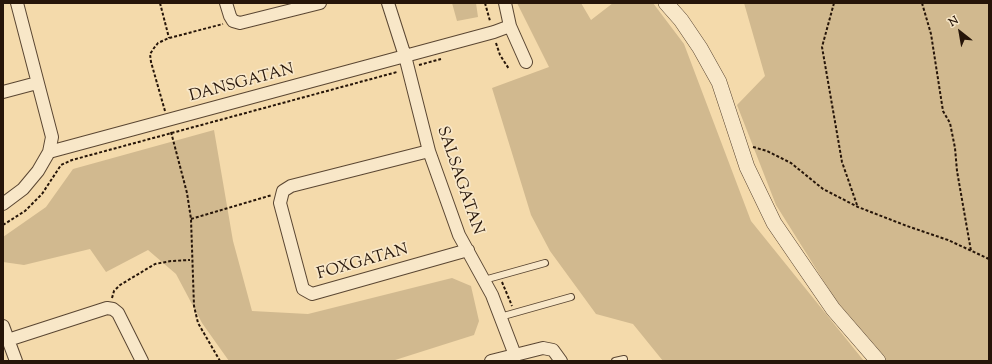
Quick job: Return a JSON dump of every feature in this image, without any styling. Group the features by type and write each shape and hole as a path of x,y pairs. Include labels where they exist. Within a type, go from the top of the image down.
{"street":[{"path":"3,204 23,189 38,171 48,152 52,136 17,3"},
{"path":"226,3 230,16 234,21 240,23 320,3"},
{"name":"SALSAGATAN","path":"388,3 405,56 430,151 459,235 492,295 515,355"},
{"path":"504,3 510,26 526,62"},
{"path":"666,3 700,48 719,82 747,167 774,223 834,309 878,361"},
{"name":"DANSGATAN","path":"48,152 494,32 510,26"},
{"path":"3,92 37,83"},
{"path":"283,191 291,186 430,151"},
{"name":"FOXGATAN","path":"283,191 280,204 303,289 312,294 468,250"},
{"path":"8,340 107,308 113,309 118,313 142,361"},
{"path":"3,326 16,361"},
{"path":"491,361 543,348 553,350 561,361"}],"lane":[{"path":"484,280 545,263"},
{"path":"500,317 571,297"},
{"path":"615,361 624,359"}],"path":[{"path":"160,3 169,38"},
{"path":"834,3 822,47 842,162 858,207"},
{"path":"922,3 931,34 942,111 950,123 956,148 957,171 971,251"},
{"path":"220,361 198,323 194,306 191,260 191,219 187,193 150,54 158,42 234,21"},
{"path":"489,45 496,43"},
{"path":"3,225 25,211 42,194 61,165 72,160 445,58"},
{"path":"738,143 767,151 791,163 823,189 858,207 948,240 989,259"},
{"path":"191,219 283,191"},
{"path":"113,309 112,297 120,285 155,264 171,261 191,260"},
{"path":"498,276 514,313"}],"shaded area":[{"path":"452,3 476,3 478,17 457,21"},
{"path":"517,3 581,3 591,20 613,3 653,3 684,44 751,221 864,361 663,361 633,324 596,314 550,251 531,215 492,88 549,67"},
{"path":"744,3 989,3 989,361 886,361 835,299 776,205 737,105 765,76"},
{"path":"214,130 233,241 252,311 308,314 452,278 471,286 479,321 474,335 392,361 229,361 202,323 176,274 148,250 106,272 90,249 24,265 3,262 3,237 46,207 73,169"}]}
